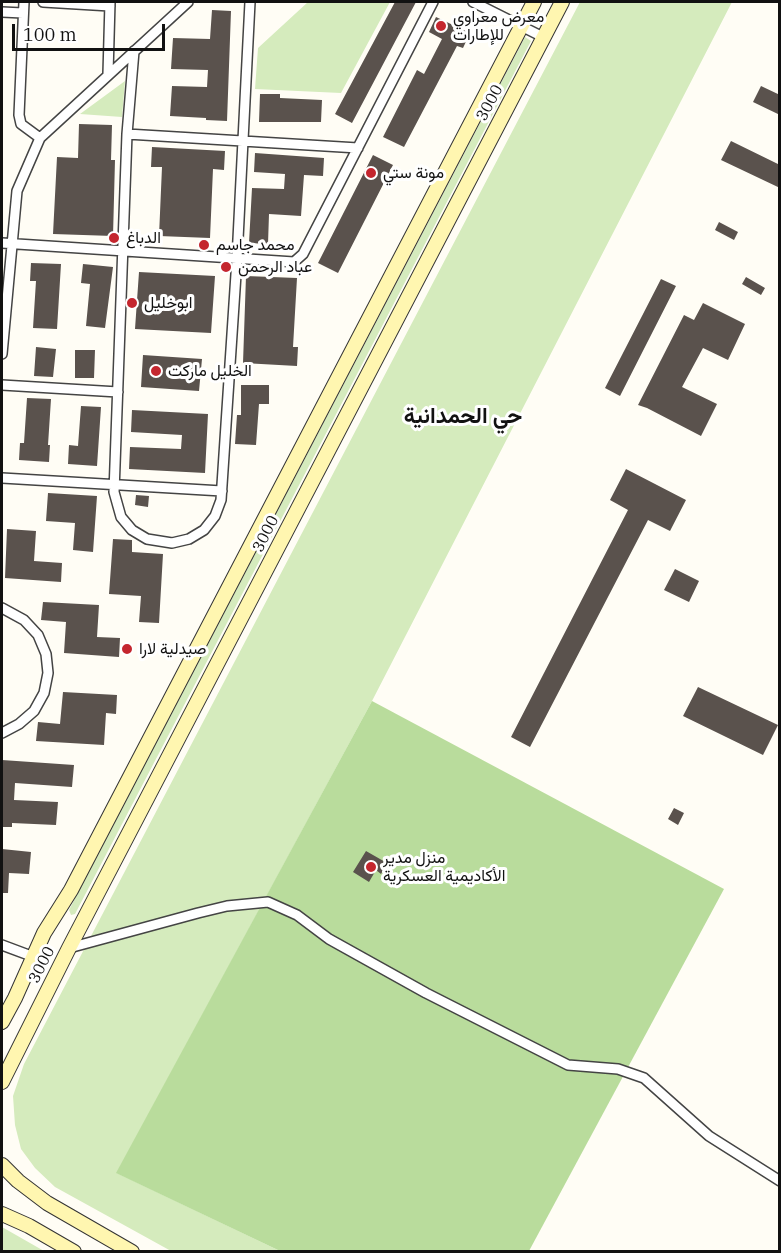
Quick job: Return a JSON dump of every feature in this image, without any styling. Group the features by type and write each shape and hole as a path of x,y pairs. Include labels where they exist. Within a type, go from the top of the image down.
{"street":[{"path":"24,2 19,115 21,124 40,138"},
{"path":"43,2 110,4 108,74"},
{"path":"2,354 17,191 40,138 188,2"},
{"path":"134,51 127,134 115,501 126,524 139,535 164,543 189,539 204,530 215,516 222,492 250,2"},
{"path":"2,243 294,262 303,254 433,2"},
{"path":"473,2 543,37"},
{"name":"3000","path":"2,1022 44,933 61,909 534,2"},
{"name":"3000","path":"2,1082 69,948 561,2"},
{"path":"2,12 23,13"},
{"path":"127,134 358,148"},
{"path":"2,385 118,393"},
{"path":"2,478 222,492"},
{"path":"2,608 24,620 38,635 46,654 48,674 44,693 34,711 19,724 2,733"},
{"path":"69,948 227,906 268,902 297,915 329,939 426,993 567,1065 618,1068 644,1078 709,1136 780,1181"},
{"path":"2,945 34,957"},
{"path":"2,1165 18,1181 47,1203 132,1251"},
{"path":"2,1214 74,1251"}],"green space":[{"path":"308,2 390,2 341,93 255,89 258,48"},
{"path":"580,2 732,2 372,701 117,1173 280,1251 171,1251 55,1187 35,1168 21,1149 15,1125 13,1096 24,1064"},
{"path":"525,37 531,41 75,914 71,915 69,910"},
{"path":"125,81 122,117 80,114"},
{"path":"372,701 724,889 529,1251 280,1251 116,1173"},
{"path":"2,1227 44,1251 2,1251"}],"building":[{"path":"395,2 416,2 352,123 335,114"},
{"path":"212,10 231,11 227,121 170,116 172,86 207,87 208,70 171,69 173,38 210,39"},
{"path":"436,17 470,33 463,48 457,46 404,147 383,137 417,70 424,74 442,39 429,32"},
{"path":"761,86 780,95 780,115 753,102"},
{"path":"260,94 280,94 280,98 322,100 321,122 259,122"},
{"path":"79,124 112,125 111,160 115,160 113,236 53,234 57,157 78,158"},
{"path":"731,141 780,165 780,188 721,160"},
{"path":"152,147 225,151 224,170 213,169 210,238 159,236 162,167 151,167"},
{"path":"255,153 324,158 323,176 304,175 301,216 269,214 268,244 249,243 252,188 284,189 285,174 254,172"},
{"path":"373,155 393,165 338,273 318,263"},
{"path":"719,222 738,232 734,240 715,230"},
{"path":"31,263 61,264 57,329 33,328 36,281 30,281"},
{"path":"83,264 113,267 105,328 86,326 90,284 81,283"},
{"path":"139,272 215,276 211,333 135,329"},
{"path":"246,276 297,278 293,347 298,347 297,366 243,363"},
{"path":"746,277 765,288 761,295 742,284"},
{"path":"661,279 676,286 620,396 605,388"},
{"path":"703,303 745,324 728,360 703,348 682,387 717,404 701,436 638,405 684,315 694,320"},
{"path":"36,347 56,349 53,377 34,376"},
{"path":"75,350 95,350 94,378 75,378"},
{"path":"143,355 202,359 199,391 141,387"},
{"path":"241,385 269,385 269,404 259,404 256,445 235,444 237,415 241,415"},
{"path":"27,398 51,399 49,462 19,460 20,443 24,443"},
{"path":"81,406 101,407 97,466 68,464 69,445 78,446"},
{"path":"132,410 208,414 205,473 129,469 130,447 181,449 182,435 131,432"},
{"path":"626,469 686,500 670,531 648,520 530,747 511,737 628,510 610,500"},
{"path":"48,493 97,496 93,552 73,550 75,523 46,521"},
{"path":"136,495 149,496 148,507 135,505"},
{"path":"7,529 36,531 34,561 62,563 61,582 5,578"},
{"path":"113,539 132,540 132,552 163,554 159,623 139,622 141,596 109,594"},
{"path":"675,569 699,581 689,602 664,590"},
{"path":"43,602 99,605 97,637 120,638 119,657 64,653 66,622 41,620"},
{"path":"698,687 778,725 763,755 683,716"},
{"path":"63,692 117,695 116,714 106,713 104,745 36,741 38,722 60,724"},
{"path":"2,760 74,765 72,787 15,783 14,800 58,802 56,825 12,823 12,827 2,827"},
{"path":"674,808 684,813 678,825 668,819"},
{"path":"2,849 31,852 29,874 9,873 8,893 2,893"},
{"name":"منزل مدير الأكاديمية العسكرية","path":"366,851 387,863 381,874 376,870 369,882 353,872"}],"place":[{"name":"معرض معراوي للإطارات","path":"441,26"},
{"name":"مونة ستي","path":"371,173"},
{"name":"الدباغ","path":"114,238"},
{"name":"محمد جاسم","path":"204,245"},
{"name":"عباد الرحمن","path":"226,267"},
{"name":"ابوخليل","path":"132,303"},
{"name":"الخليل ماركت","path":"156,371"},
{"name":"صيدلية لارا","path":"127,649"},
{"name":"منزل مدير الأكاديمية العسكرية","path":"371,867"}],"district":[{"name":"حي الحمدانية","path":"463,417"}]}
